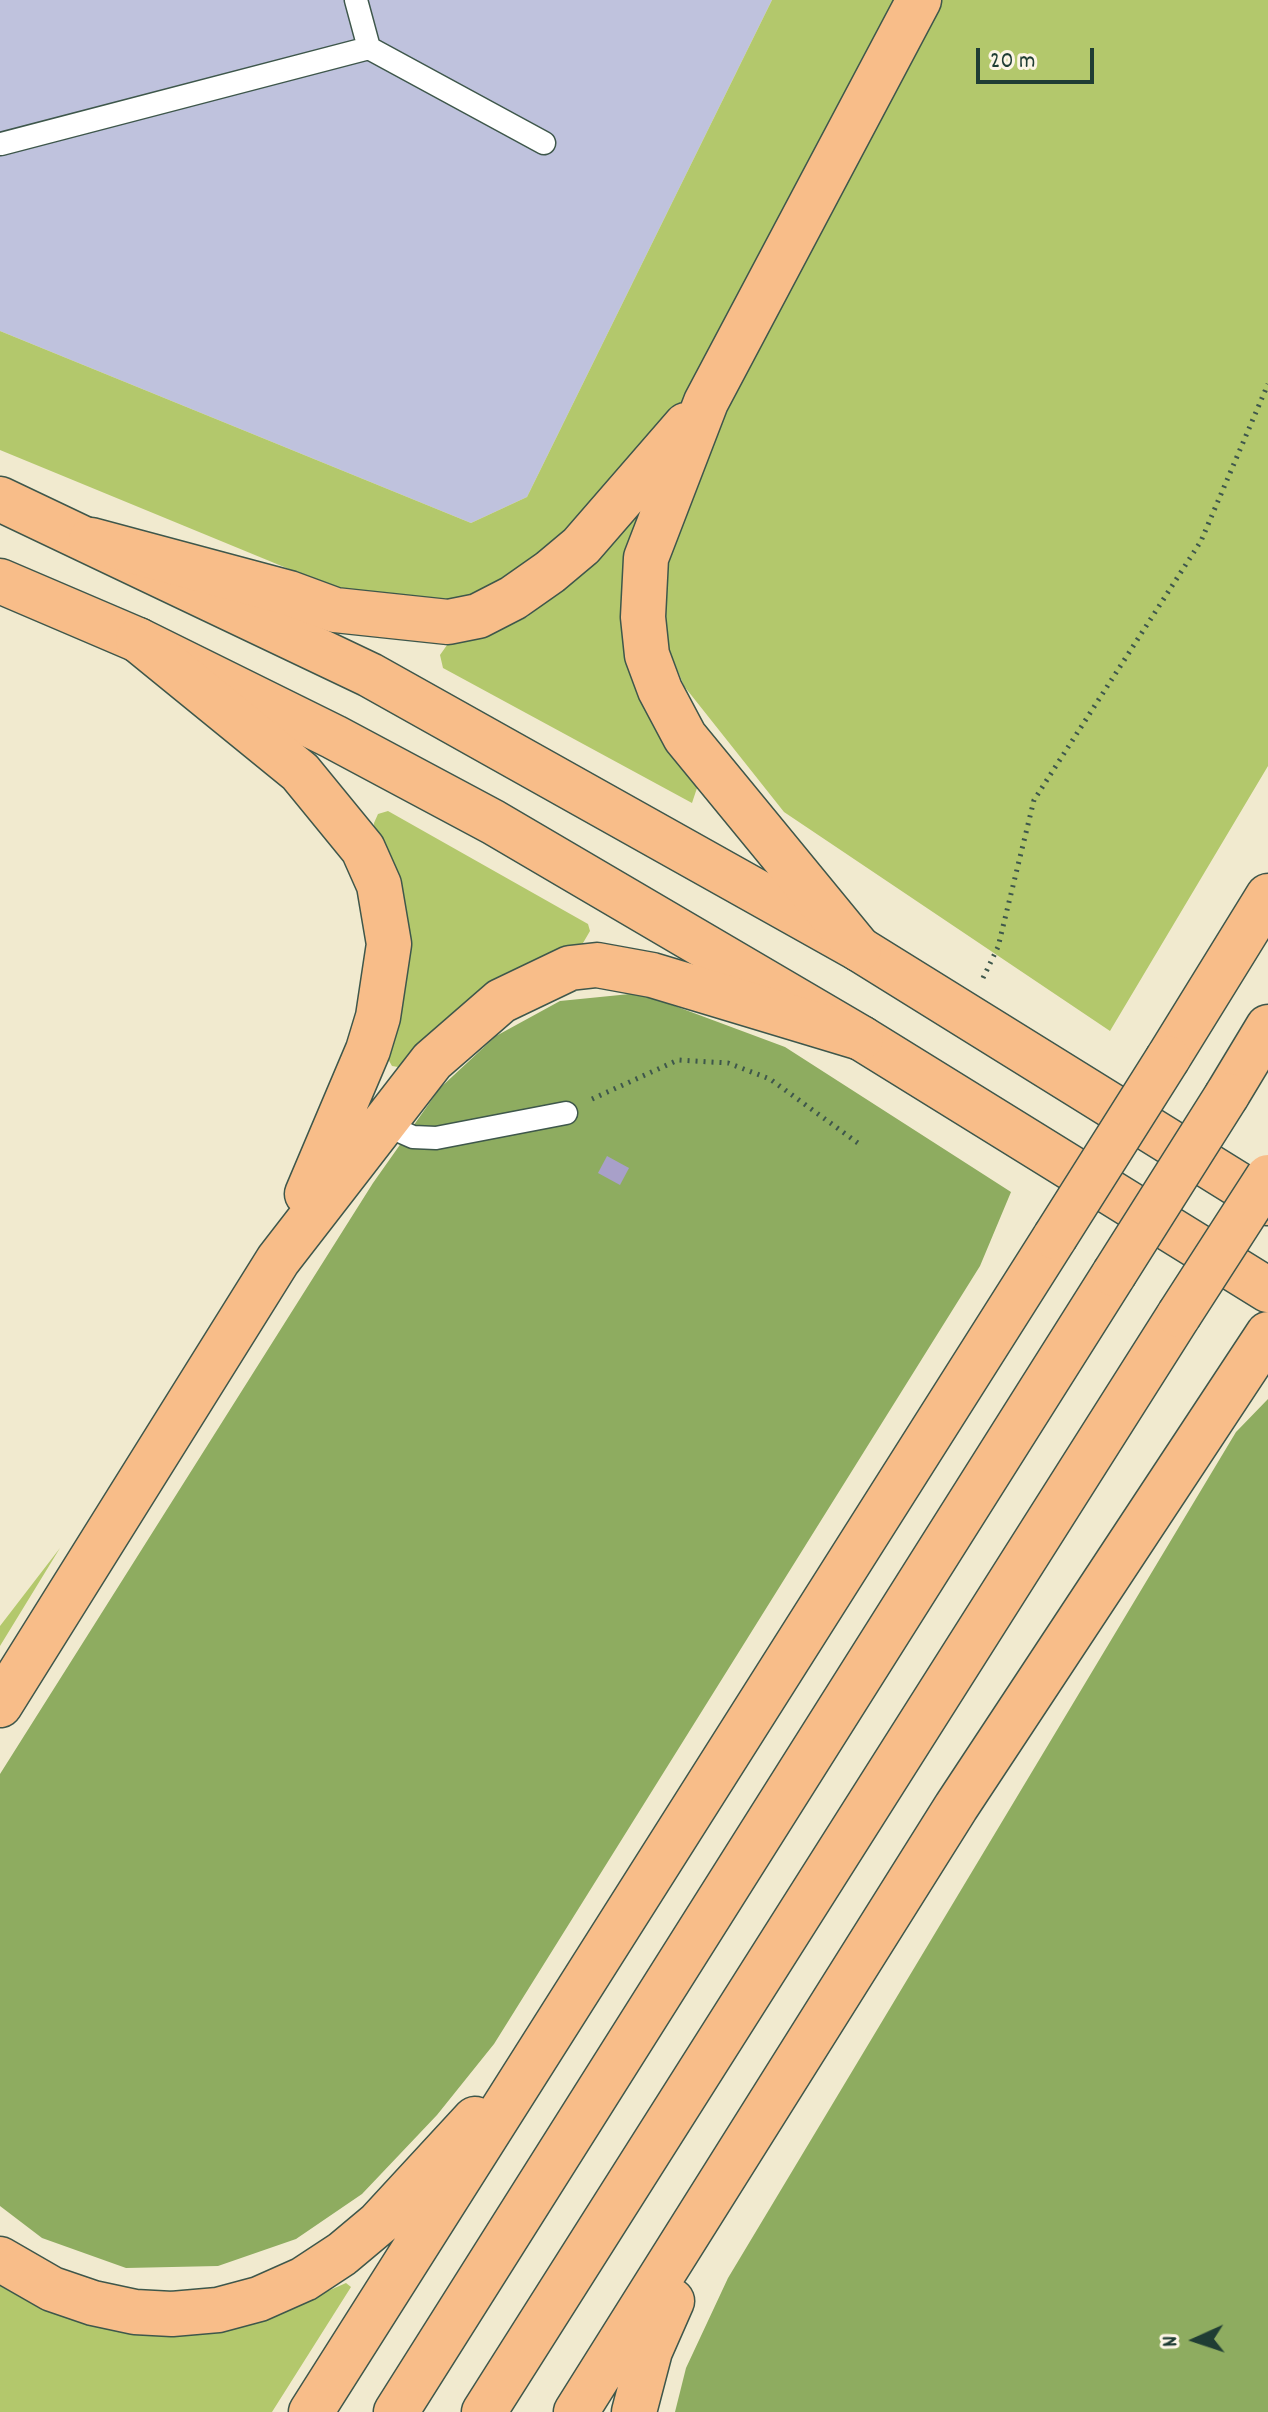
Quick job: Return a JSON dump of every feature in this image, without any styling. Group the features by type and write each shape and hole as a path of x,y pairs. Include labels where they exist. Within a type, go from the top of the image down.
{"highway":[{"path":"859,949 685,737 660,690 647,655 643,617 646,558 706,402 919,0"},
{"path":"91,540 289,593 335,610 448,622 478,616 513,598 581,546 706,402"},
{"path":"0,499 370,675 859,949 1268,1203"},
{"path":"0,581 138,640 334,737 493,822 861,1038 1268,1290"},
{"path":"138,640 300,772 363,849 379,885 386,911 389,944 378,1017 368,1050 278,1260"},
{"path":"311,2412 1268,896"},
{"path":"0,1705 278,1260 381,1123 432,1061 464,1029 501,1001 570,968 597,965 623,968 861,1038"},
{"path":"396,2412 1268,1027"},
{"path":"484,2412 1268,1177"},
{"path":"576,2412 956,1807 1260,1347"},
{"path":"0,2259 52,2289 93,2303 135,2312 172,2314 218,2310 259,2299 304,2279 342,2254 379,2223 452,2141 534,2062"},
{"path":"634,2412 650,2351 732,2166"}],"lane":[{"path":"356,0 369,48"},
{"path":"1,144 369,48 544,143"},
{"path":"381,1123 413,1137 436,1138 566,1113"}],"path":[{"path":"966,1016 998,947 1034,800 1201,541 1268,384"},
{"path":"566,1113 615,1086 678,1060 728,1063 770,1079 862,1146"}],"shaded area":[{"path":"0,0 772,0 527,497 471,523 0,331"}],"green space":[{"path":"772,0 1268,0 1268,766 1110,1031 784,812 684,686 630,555 698,785 692,803 443,668 440,655 447,645 501,629 527,617 580,575 532,568 447,608 352,595 0,450 0,331 471,523 527,497"},
{"path":"388,811 588,924 590,931 583,943 528,964 498,981 398,1067 392,1066 388,1059 374,823 378,814"},
{"path":"640,993 785,1047 1011,1192 980,1266 494,2044 437,2115 362,2194 296,2239 218,2266 126,2268 42,2238 0,2206 0,1774 373,1183 440,1088 496,1036 560,1001"},
{"path":"1268,1399 1268,2412 675,2412 686,2368 728,2278 1236,1432"},
{"path":"60,1548 0,1646 0,1626"},
{"path":"0,2280 278,2313 346,2283 351,2287 272,2412 0,2412"}],"building":[{"path":"607,1156 629,1168 620,1185 598,1173"}]}
